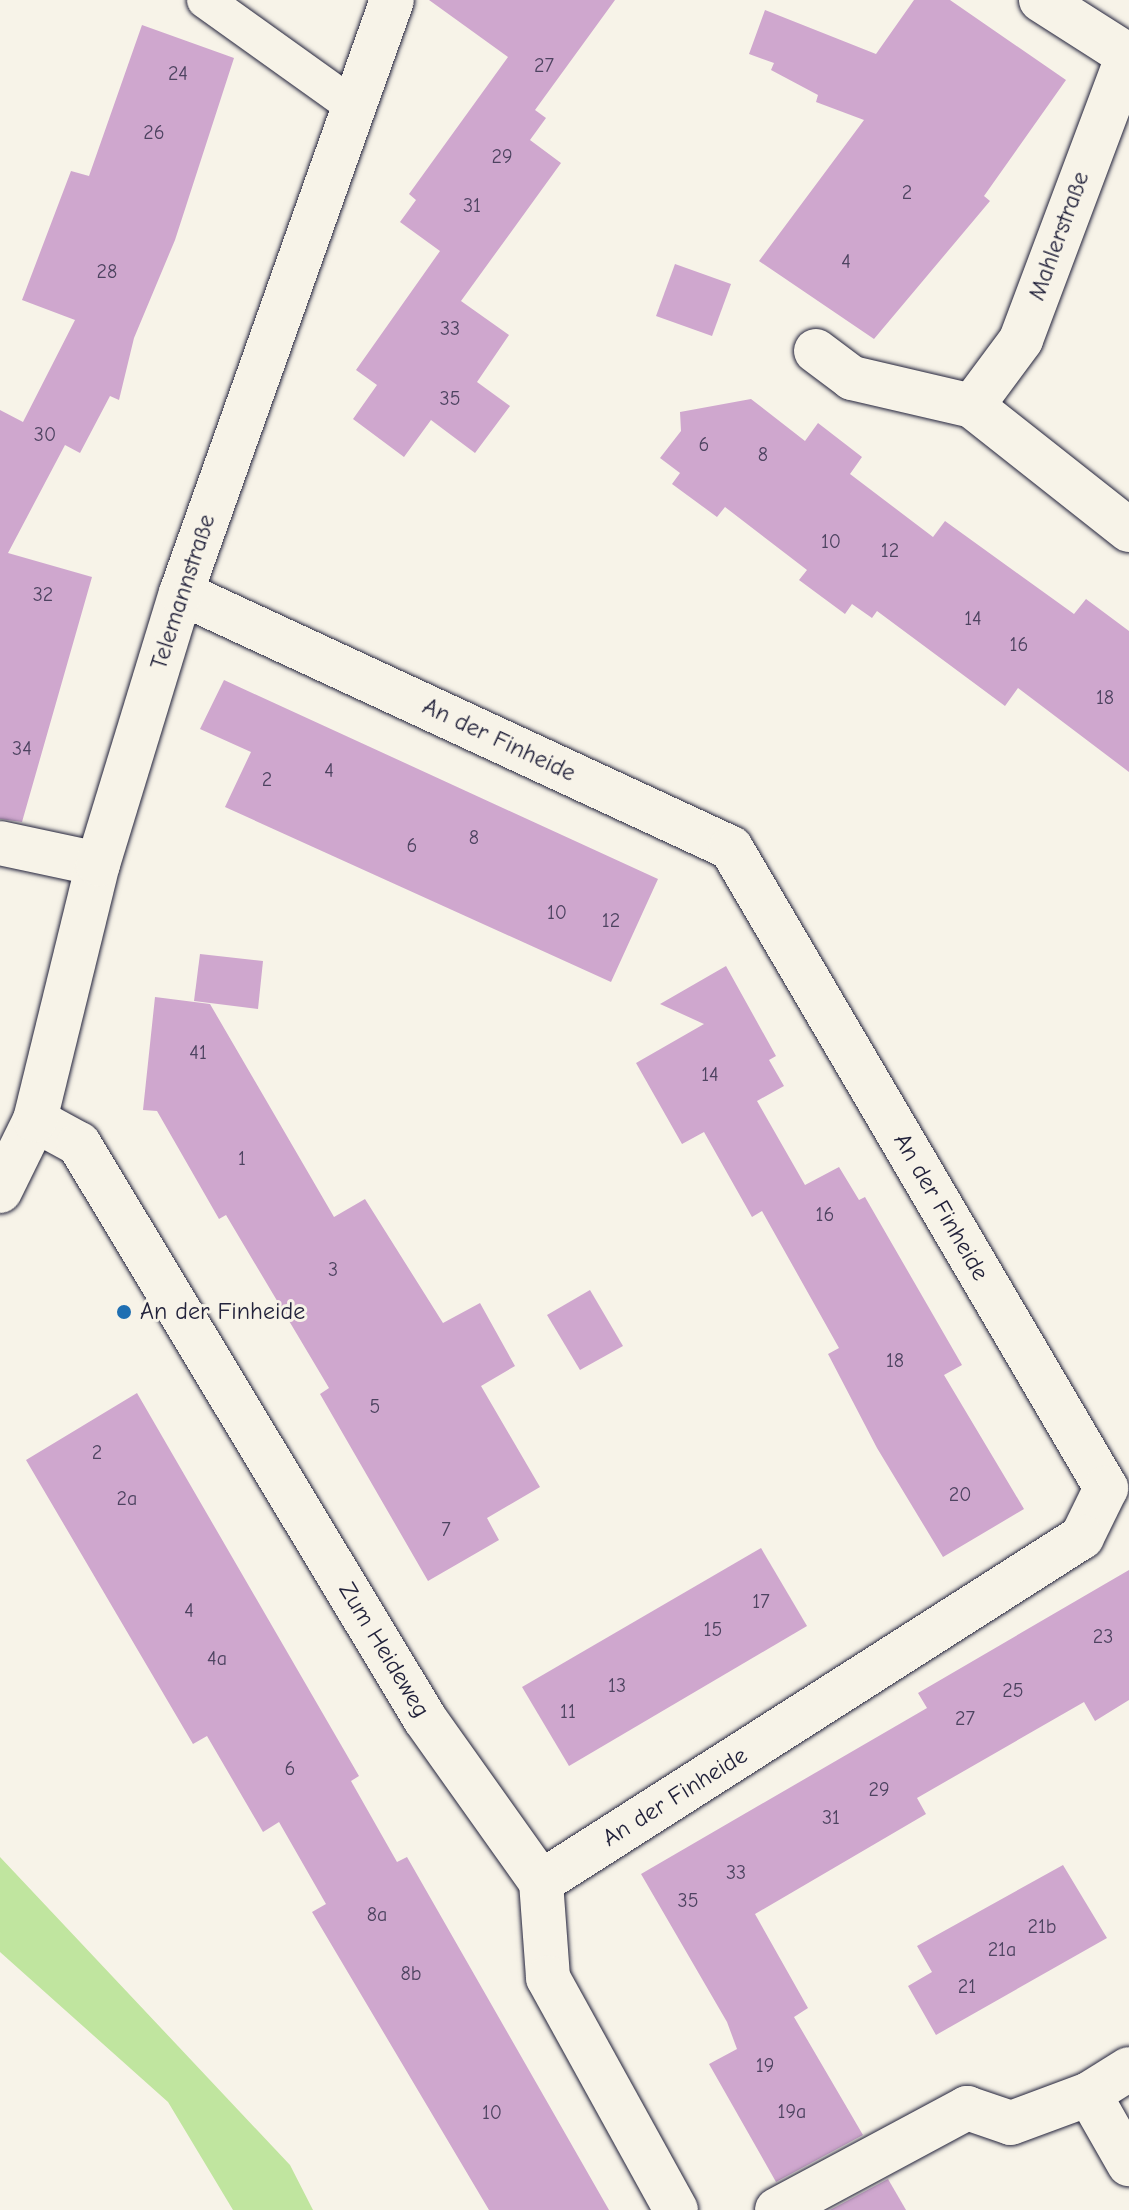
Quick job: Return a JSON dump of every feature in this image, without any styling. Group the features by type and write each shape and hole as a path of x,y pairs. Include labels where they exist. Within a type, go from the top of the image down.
{"street":[{"name":"Telemannstraße","path":"0,1191 35,1120 98,864 181,593 392,0"},
{"name":"Mahlerstraße","path":"972,406 1021,340 1129,56 1041,0"},
{"path":"816,351 852,378 972,406 1129,530"},
{"name":"An der Finheide","path":"181,593 731,848 1106,1488 1082,1537 541,1882"},
{"path":"0,843 98,864"},
{"name":"Zum Heideweg","path":"35,1120 79,1144 425,1719 541,1882"},
{"path":"541,1882 548,1978 676,2210"},
{"path":"777,2210 967,2108 1011,2123 1089,2094 1129,2069"},
{"path":"1089,2094 1129,2164"}],"lane":[{"path":"205,0 353,106"}],"green space":[{"path":"0,1857 290,2165 313,2210 233,2210 168,2102 0,1952"}],"building":[{"path":"429,0 615,0 535,110 546,118 530,140 561,163 461,301 509,335 477,382 510,406 475,453 431,420 404,457 353,419 377,385 356,370 440,251 400,222 416,200 409,194 508,57"},
{"path":"914,0 950,0 1066,80 984,196 990,201 874,339 759,261 864,120 816,102 818,95 771,70 774,63 749,54 765,10 876,54"},
{"path":"142,25 234,58 175,240 134,338 119,400 110,396 80,453 65,445 8,553 92,577 22,822 0,819 0,410 23,422 75,320 22,300 71,171 89,176"},
{"path":"675,264 731,284 712,336 656,316"},
{"path":"751,399 805,441 818,423 862,457 850,474 933,537 945,521 1074,614 1086,599 1129,631 1129,772 1018,688 1005,706 877,611 872,618 852,604 845,614 799,580 807,570 725,507 717,517 672,484 680,473 660,458 681,431 680,412"},
{"path":"224,680 658,879 611,982 225,807 251,752 200,729"},
{"path":"200,954 263,961 258,1009 194,1001"},
{"path":"726,966 776,1056 769,1060 784,1086 757,1101 805,1185 839,1167 859,1200 865,1197 962,1365 944,1375 1024,1509 943,1557 877,1448 828,1354 839,1348 762,1211 752,1217 704,1132 682,1144 636,1063 704,1024 660,1004"},
{"path":"155,997 210,1004 334,1217 365,1199 443,1323 480,1303 515,1366 481,1386 540,1487 487,1518 499,1540 428,1581 320,1394 329,1388 226,1215 219,1219 157,1111 143,1110"},
{"path":"590,1290 623,1346 580,1370 547,1315"},
{"path":"137,1393 359,1776 351,1781 397,1862 407,1857 609,2210 489,2210 312,1912 326,1904 279,1822 263,1832 207,1736 193,1744 26,1460"},
{"path":"761,1548 807,1626 569,1766 522,1687"},
{"path":"1129,1570 1129,1700 1095,1721 1084,1702 917,1798 926,1814 755,1914 808,2008 794,2017 863,2135 776,2182 709,2064 737,2049 727,2022 641,1874 927,1708 918,1693"},
{"path":"1063,1865 1107,1938 936,2035 908,1986 932,1972 917,1946"},
{"path":"888,2179 906,2210 830,2210"}],"place":[{"name":"An der Finheide","path":"124,1312"}]}
